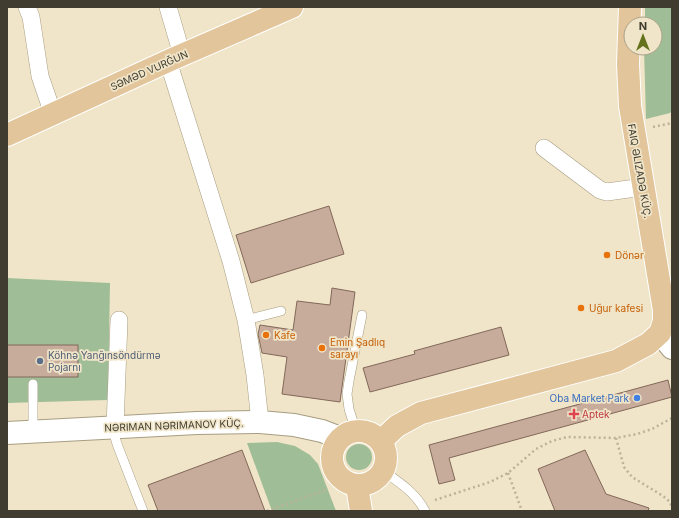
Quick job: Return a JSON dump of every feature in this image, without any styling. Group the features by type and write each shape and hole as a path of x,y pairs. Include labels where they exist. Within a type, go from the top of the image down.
{"main road":[{"name":"SƏMƏD VURĞUN","path":"7,135 175,58 292,7"},
{"name":"FAIQ ƏLIZADƏ KÜÇ.","path":"381,441 397,426 421,413 616,361 648,344 666,340 664,321 668,308 643,186 630,106 628,64 630,7"},
{"name":"NƏRIMAN NƏRIMANOV KÜÇ.","path":"7,433 197,423 260,422 294,425 322,431 348,434"},
{"path":"365,431 374,435 381,441 387,456 386,464 380,476 375,481 357,486 348,484 335,472 332,463 334,445 348,434 365,431"},
{"path":"357,486 361,511"}],"street":[{"path":"27,7 31,17 40,76 53,114"},
{"path":"168,7 175,58 246,320 255,375 260,422"},
{"path":"544,148 600,190 607,192 643,186"},
{"path":"115,427 118,320"}],"lane":[{"path":"246,320 281,311"},
{"path":"348,434 349,409 347,394 362,315"},
{"path":"33,384 33,431"},
{"path":"115,427 117,444 143,511"},
{"path":"383,471 408,490 423,508"}],"path":[{"path":"423,508 490,482 508,473 536,449 552,441 567,437 616,438 638,434 652,429 672,418"},
{"path":"616,438 624,468 632,477 670,502 672,510"},
{"path":"508,473 522,511"},
{"path":"267,511 328,489"}],"green space":[{"path":"645,7 672,7 672,110 670,113 646,119 644,56 663,56 663,16 645,16"},
{"path":"7,278 110,283 108,400 7,403"},
{"path":"277,442 295,446 310,455 318,464 336,511 272,511 247,443"},
{"path":"359,444 368,448 372,457 368,466 359,470 350,466 346,457 350,448"}],"building":[{"path":"329,206 344,254 251,283 236,235"},
{"path":"332,288 355,292 340,402 282,394 287,357 262,353 258,334 260,325 293,330 297,301 330,305"},
{"path":"501,327 509,355 370,392 363,368 415,354 414,351"},
{"path":"7,345 78,345 78,377 7,377"},
{"path":"668,380 672,397 449,458 455,480 439,484 429,445"},
{"path":"242,450 265,511 158,511 148,485"},
{"path":"585,450 606,494 649,508 648,511 555,511 538,469"}],"place":[{"name":"Dönər","path":"607,255"},
{"name":"Uğur kafesi","path":"581,308"},
{"name":"Kafe","path":"266,335"},
{"name":"Emin Şadlıq sarayı","path":"322,348"},
{"name":"Köhnə Yanğınsöndürmə Pojarnı","path":"40,361"},
{"name":"Oba Market Park","path":"637,398"},
{"name":"Aptek","path":"574,414"}]}
